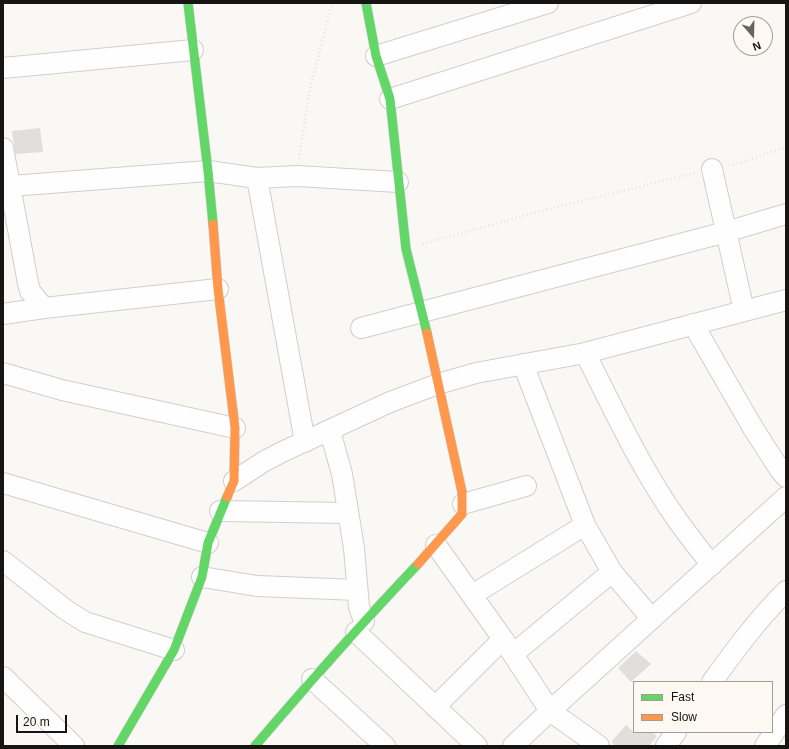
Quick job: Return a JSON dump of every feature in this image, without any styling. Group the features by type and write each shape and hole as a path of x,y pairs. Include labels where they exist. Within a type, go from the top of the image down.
{"street":[{"path":"118,746 174,650 202,577 208,543 220,511 234,481 235,428 218,289 208,171 188,3"},
{"path":"261,744 312,679 436,545 462,514 462,492 422,312 406,249 390,99 376,56 366,3"},
{"path":"376,56 548,3"},
{"path":"390,99 691,3"},
{"path":"3,68 193,50"},
{"path":"3,148 30,291 44,308"},
{"path":"712,169 744,311"},
{"path":"10,186 208,171 257,178 297,176 398,182"},
{"path":"257,178 305,442"},
{"path":"361,328 726,232 786,214"},
{"path":"3,314 44,308 218,289"},
{"path":"234,481 263,462 305,442 390,402 438,384 476,372 585,353 786,300"},
{"path":"693,324 753,428 786,477"},
{"path":"585,353 621,425 650,476 678,521 712,565"},
{"path":"523,364 585,525 612,572 652,618"},
{"path":"3,373 62,390 235,428"},
{"path":"330,431 342,474 354,548 360,626 435,707 477,746"},
{"path":"3,483 208,543"},
{"path":"463,504 526,486"},
{"path":"513,746 786,497"},
{"path":"220,511 348,513"},
{"path":"472,595 585,525"},
{"path":"436,545 508,646 550,711 598,746"},
{"path":"3,561 66,610 85,622 174,650"},
{"path":"435,707 508,646 612,572"},
{"path":"202,577 257,586 357,590"},
{"path":"713,681 739,644 767,610 786,591"},
{"path":"3,677 74,746"},
{"path":"312,679 385,746"},
{"path":"764,746 786,715"},
{"path":"666,746 675,733"}],"path":[{"path":"297,176 310,89 332,3"},
{"path":"406,249 556,207 744,162 786,147"}],"building":[{"path":"40,128 43,152 15,154 12,131"},
{"path":"636,651 651,664 631,682 618,668"},
{"path":"626,725 633,731 633,733 653,733 657,736 649,746 616,746 611,742"}],"traffic: fast":[{"path":"188,3 213,224"},
{"path":"366,3 376,56 390,99 406,249 427,333"},
{"path":"118,746 174,650 202,577 208,543 227,497"},
{"path":"255,746 335,654 418,564"}],"traffic: slow":[{"path":"213,224 218,289 235,428 234,481 227,497"},
{"path":"418,564 462,514 462,492 427,333"}]}
